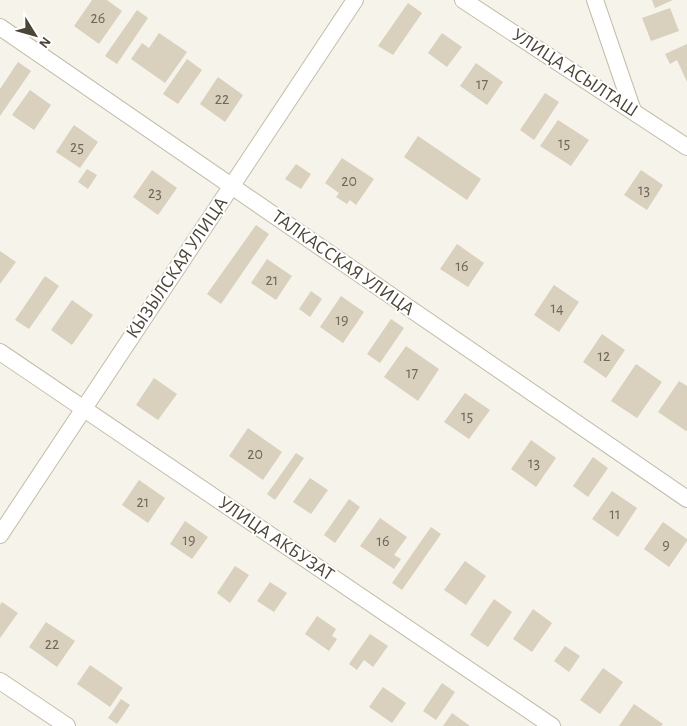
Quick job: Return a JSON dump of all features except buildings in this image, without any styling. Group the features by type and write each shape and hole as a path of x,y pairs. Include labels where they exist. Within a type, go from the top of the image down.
{"street":[{"name":"КЫЗЫЛСКАЯ УЛИЦА","path":"0,535 355,0"},
{"name":"УЛИЦА АСЫЛТАШ","path":"463,0 687,147"},
{"path":"595,0 633,111"},
{"name":"ТАЛКАССКАЯ УЛИЦА","path":"0,27 687,499"},
{"name":"УЛИЦА АКБУЗАТ","path":"0,352 552,726"},
{"path":"0,681 67,726"}]}
